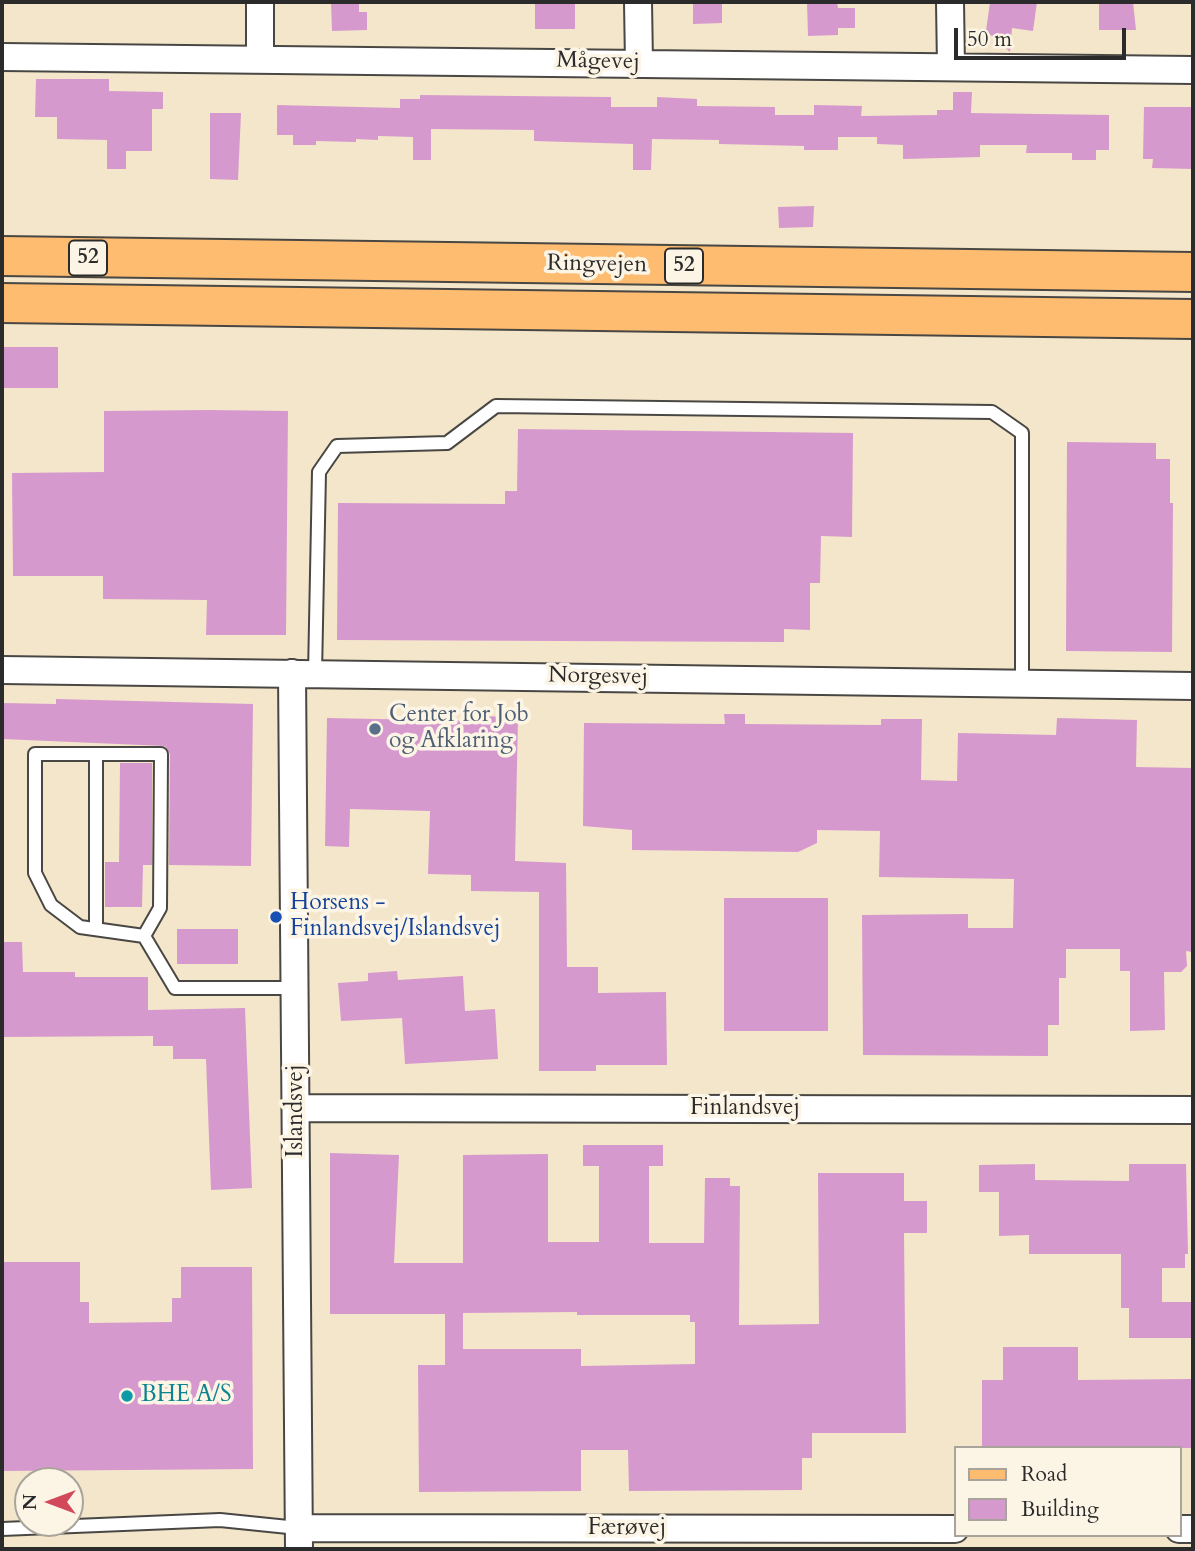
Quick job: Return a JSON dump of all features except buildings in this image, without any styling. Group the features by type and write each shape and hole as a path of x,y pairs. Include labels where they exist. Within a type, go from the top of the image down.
{"main road":[{"name":"Ringvejen","path":"2,256 1193,272"},
{"name":"Ringvejen","path":"2,303 1193,319"}],"street":[{"path":"260,2 260,58"},
{"path":"638,2 639,63"},
{"path":"950,2 951,67"},
{"name":"Mågevej","path":"2,57 1193,70"},
{"name":"Norgesvej","path":"2,670 1193,686"},
{"name":"Islandsvej","path":"299,1539 295,988 303,673"},
{"name":"Finlandsvej","path":"297,1108 1193,1110"},
{"name":"Færøvej","path":"299,1539 954,1529"}],"lane":[{"path":"303,673 319,472 337,446 447,443 496,406 992,412 1022,433 1022,682"},
{"path":"35,754 161,754 160,908 144,936 80,927 51,905 35,873 35,754"},
{"path":"96,754 96,929"},
{"path":"144,936 175,988 295,988"},
{"path":"2,1529 220,1520 299,1539"}],"place":[{"name":"Center for Job og Afklaring","path":"375,729"},
{"name":"Horsens - Finlandsvej/Islandsvej","path":"276,917"},
{"name":"BHE A/S","path":"127,1396"}]}
